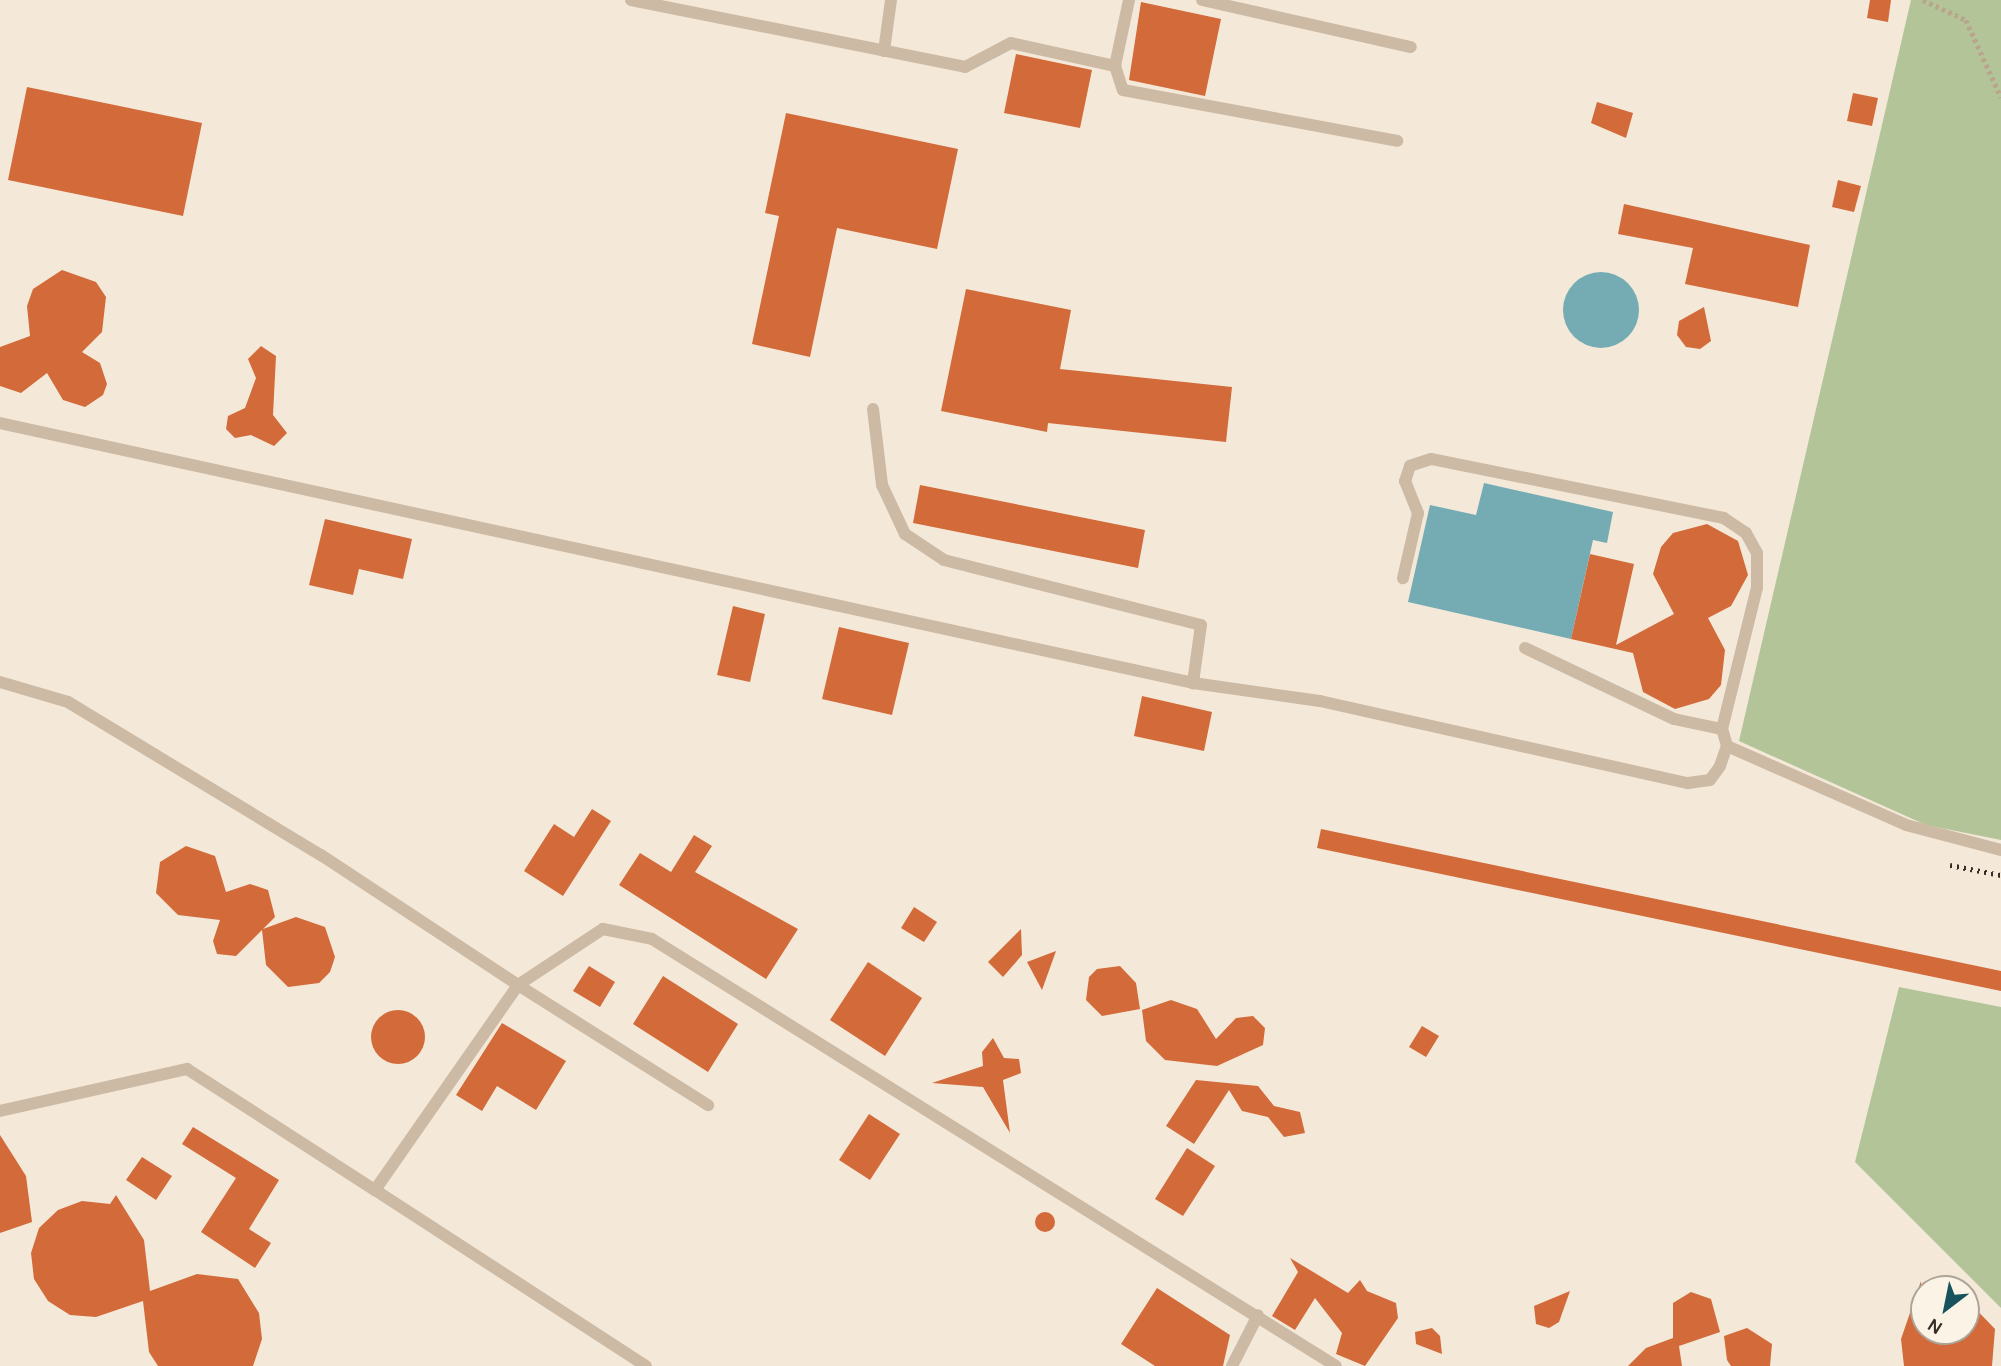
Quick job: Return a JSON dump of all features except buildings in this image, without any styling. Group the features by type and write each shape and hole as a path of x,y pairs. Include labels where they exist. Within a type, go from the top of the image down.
{"lane":[{"path":"631,0 965,68 1011,43 1115,66"},
{"path":"884,51 891,0"},
{"path":"1129,0 1115,66 1124,90 1397,141"},
{"path":"1202,0 1411,47"},
{"path":"873,409 882,485 905,534 944,559 1201,625 1193,683"},
{"path":"0,423 1193,683 1320,701 1688,783 1710,780 1727,746 1722,729 1757,587 1757,553 1746,533 1724,518 1431,459 1410,466 1405,481 1418,513 1403,578"},
{"path":"1525,649 1674,719 1722,729"},
{"path":"0,682 68,702 321,855 518,985 708,1105"},
{"path":"1727,746 1906,825 2001,850"},
{"path":"375,1190 518,985 603,929 652,939 1336,1366"},
{"path":"0,1111 170,1068 187,1069 646,1366"},
{"path":"1232,1366 1258,1315"}],"path":[{"path":"1923,0 1965,20 2001,97"}],"green space":[{"path":"1911,0 2001,0 2001,840 1926,825 1739,741"},
{"path":"1899,987 2001,1007 2001,1308 1980,1287 1980,1275 1968,1275 1855,1162"}],"water":[{"path":"1601,272 1615,275 1628,283 1636,296 1639,310 1636,324 1628,337 1615,345 1601,348 1587,345 1574,337 1566,324 1563,310 1566,296 1574,283 1587,275"},
{"path":"1484,483 1613,512 1607,543 1593,540 1571,639 1408,602 1430,505 1476,515"}],"railway":[{"path":"1950,865 2001,875"}]}
